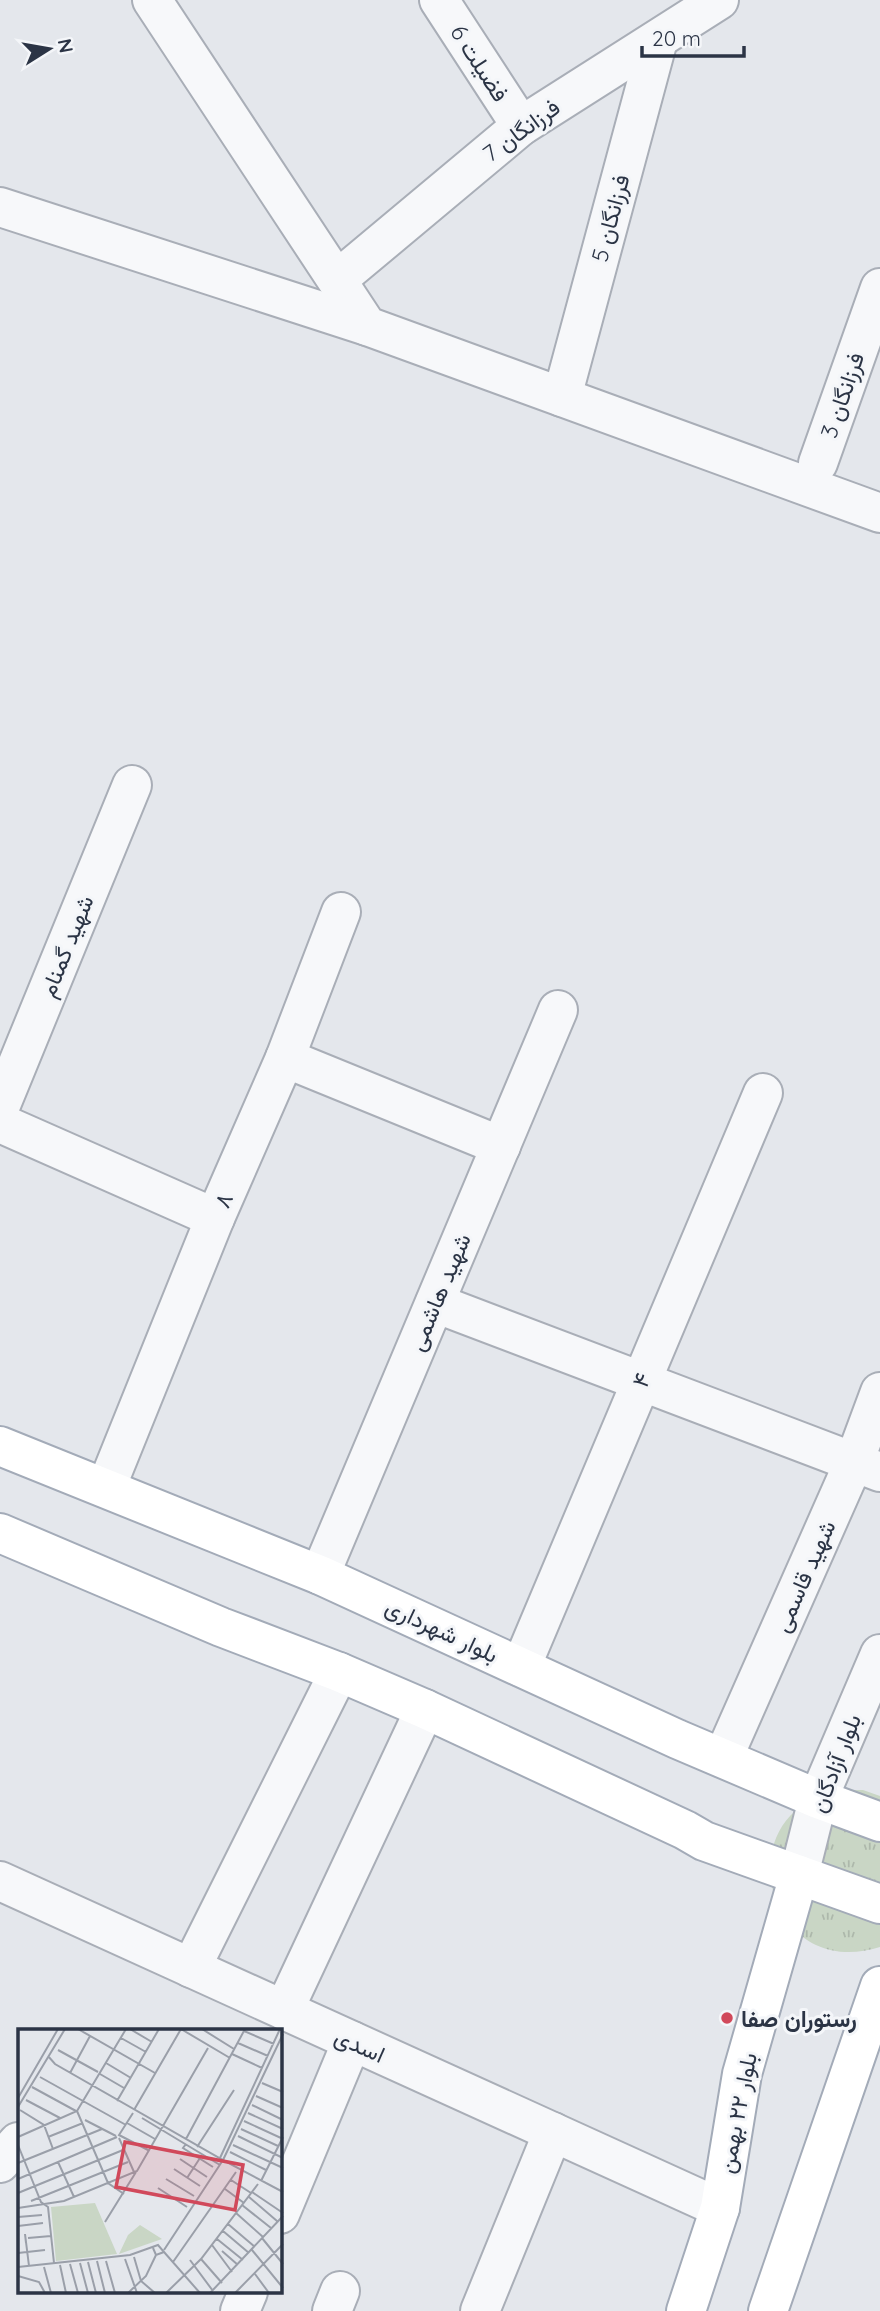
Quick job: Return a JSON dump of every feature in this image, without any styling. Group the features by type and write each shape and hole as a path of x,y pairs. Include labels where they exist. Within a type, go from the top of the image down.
{"main road":[{"name":"بلوار شهرداری","path":"0,1446 320,1575 677,1739 818,1799 880,1822"},
{"path":"0,1533 221,1627 339,1672 425,1709 704,1841 880,1904"},
{"name":"بلوار ۲۲ بهمن","path":"687,2311 720,2208 742,2074 799,1875"},
{"path":"768,2311 880,1986"}],"street":[{"path":"152,0 367,326"},
{"name":"فضیلت 6","path":"439,0 521,126"},
{"name":"فرزانگان 7","path":"338,279 521,126 719,0"},
{"name":"فرزانگان 5","path":"562,397 658,40"},
{"path":"0,207 367,326 880,513"},
{"name":"فرزانگان 3","path":"818,463 880,288"},
{"name":"شهید گمنام","path":"0,1107 132,785"},
{"name":"۸","path":"106,1488 215,1218 285,1058 341,912"},
{"name":"شهید هاشمی","path":"320,1575 558,1010"},
{"path":"285,1058 500,1146"},
{"name":"۴","path":"521,1667 762,1093"},
{"path":"0,1123 215,1218"},
{"path":"435,1303 867,1467"},
{"name":"شهید قاسمی","path":"723,1758 867,1467 880,1392"},
{"name":"بلوار آزادگان","path":"799,1875 818,1799 880,1654"},
{"path":"191,1968 339,1672"},
{"path":"284,2010 425,1709"},
{"name":"اسدی","path":"0,1881 720,2208"},
{"path":"282,2209 352,2041"},
{"path":"480,2311 553,2132"},
{"path":"240,2311 247,2294"}],"green space":[{"path":"863,1790 880,1796 880,1947 841,1952 809,1941 786,1920 773,1892 771,1860 780,1831 801,1806 836,1791"}],"place":[{"name":"رستوران صفا","path":"727,2018"}]}
